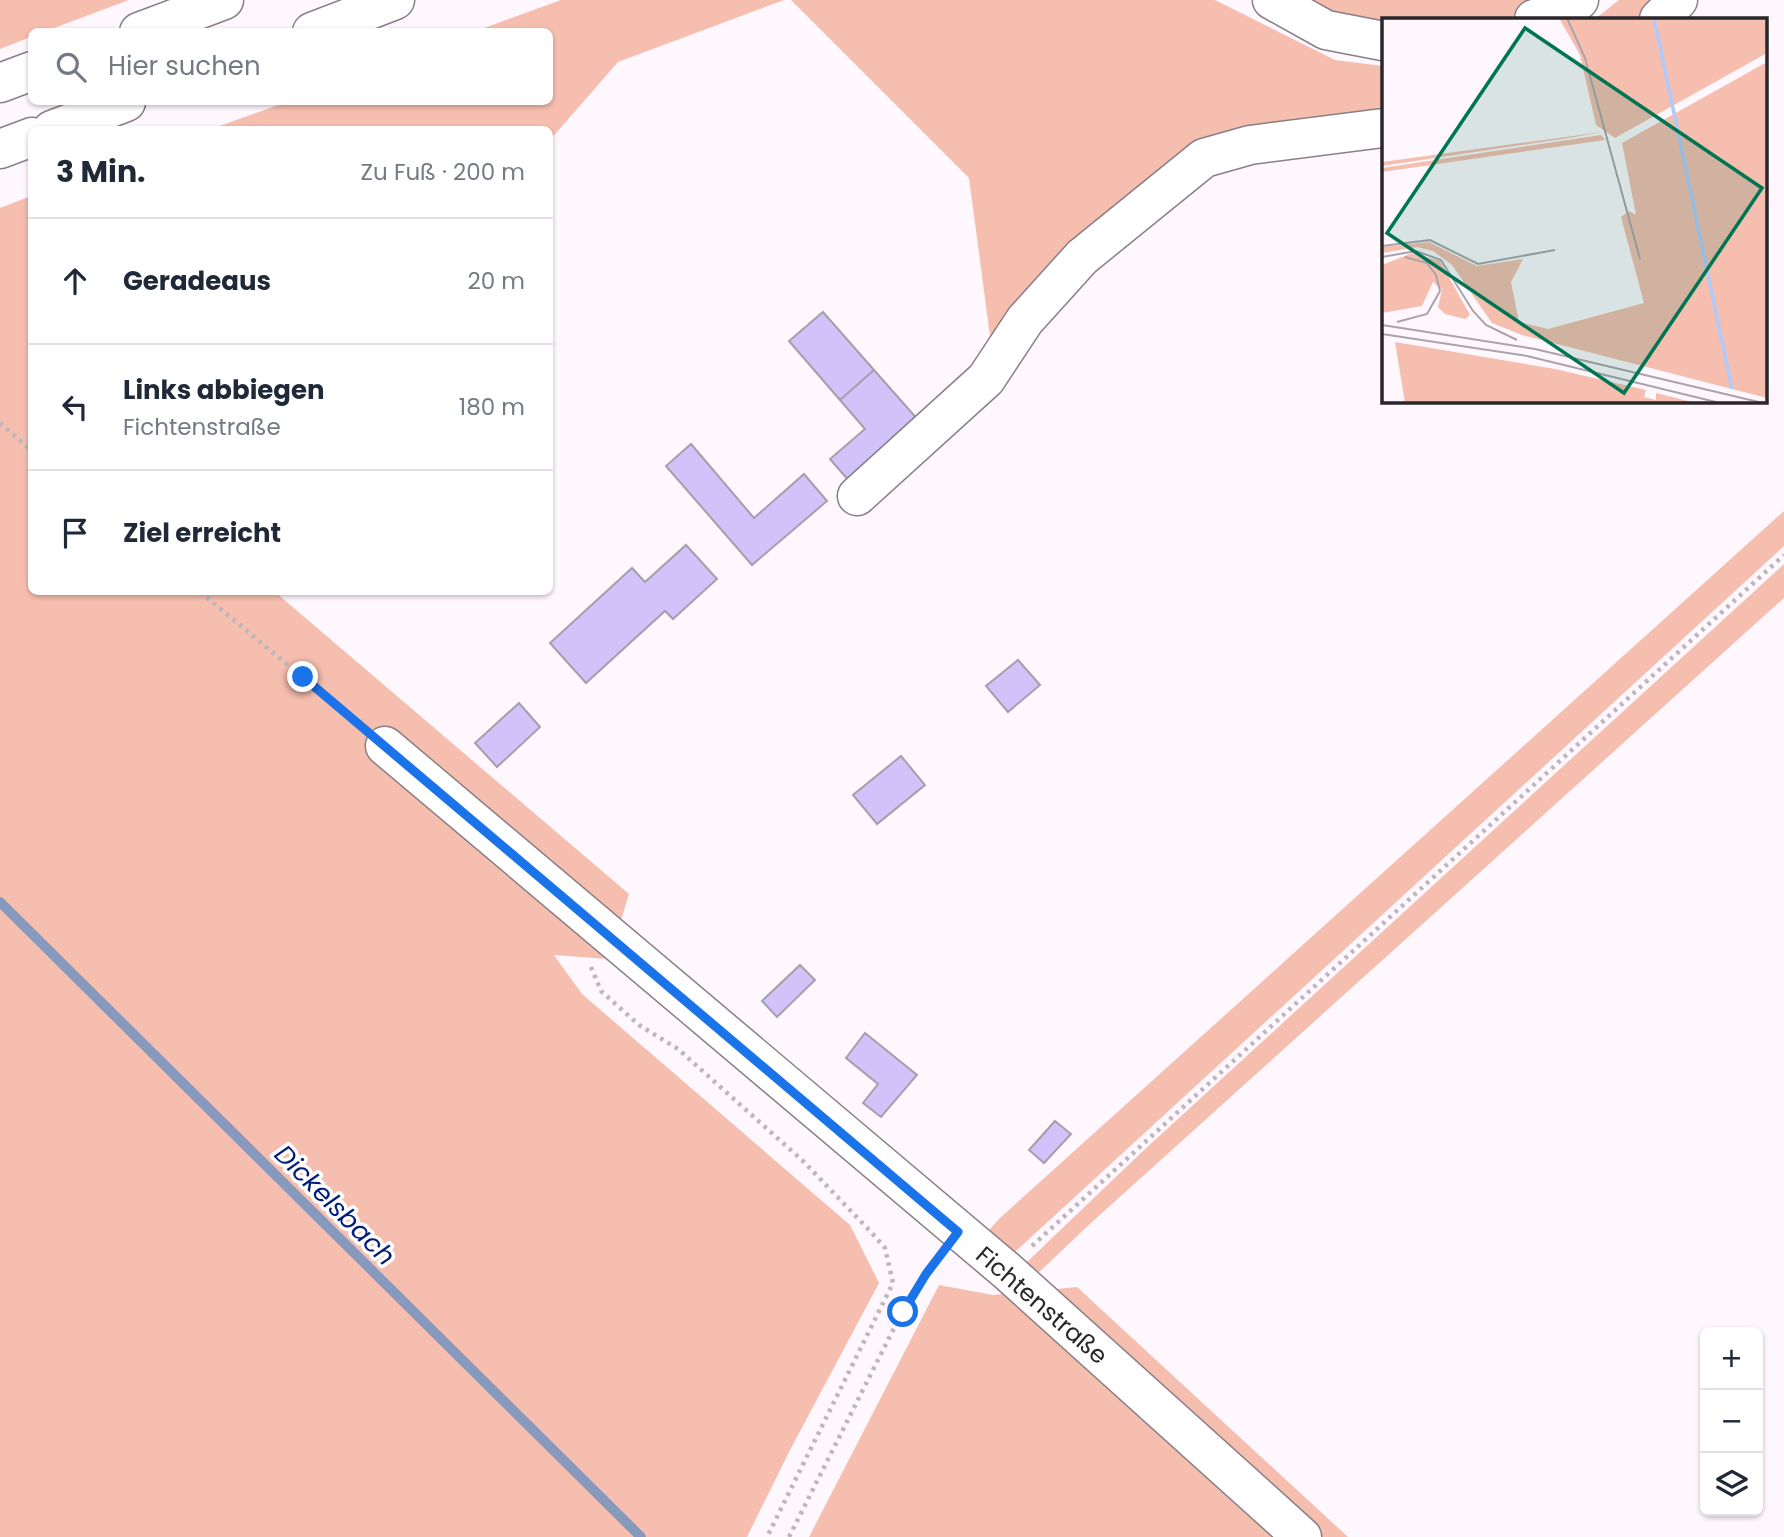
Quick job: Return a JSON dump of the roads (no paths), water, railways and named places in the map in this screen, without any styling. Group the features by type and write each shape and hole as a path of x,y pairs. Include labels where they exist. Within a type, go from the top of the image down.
{"main road":[{"path":"150,28 224,0"},
{"path":"322,28 395,0"},
{"path":"1272,0 1326,30 1382,41"},
{"path":"1537,18 1571,7 1579,0"},
{"path":"1660,18 1678,0"},
{"path":"0,83 28,72"},
{"path":"63,126 118,105"},
{"path":"857,496 986,379 1025,320 1082,257 1204,158 1250,145 1382,128"},
{"path":"0,149 28,138"},
{"name":"Fichtenstraße","path":"385,746 1007,1271 1302,1537"}],"waterway":[{"name":"Dickelsbach","path":"0,902 641,1537"}]}
